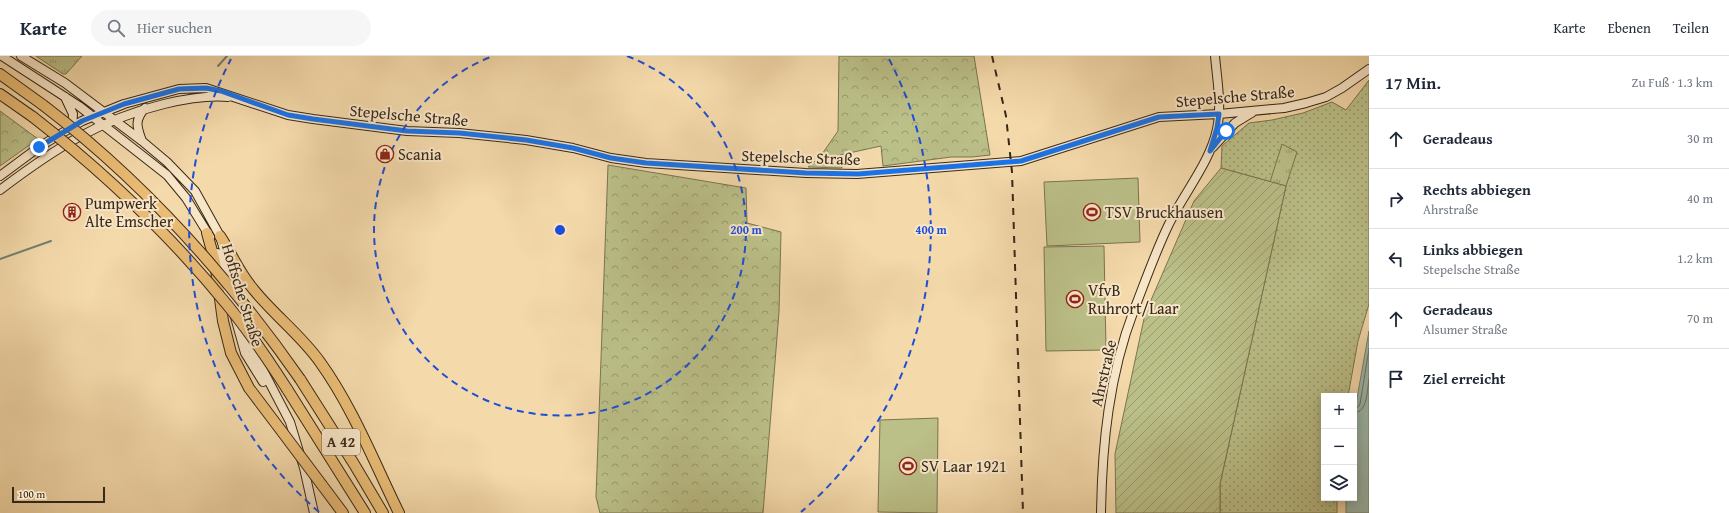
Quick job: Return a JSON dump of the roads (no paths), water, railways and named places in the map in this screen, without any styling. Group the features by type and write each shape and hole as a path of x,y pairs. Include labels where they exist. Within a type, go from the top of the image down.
{"highway":[{"name":"A 42","path":"0,74 43,105 106,157 154,202 189,238 272,338 354,464 383,513"},
{"name":"A 42","path":"0,94 33,117 127,197 161,231 229,307 287,388 365,513"},
{"path":"207,233 215,262 223,321 231,354 249,388 343,513"},
{"path":"220,236 237,268 247,282 305,343 330,376 351,415 399,513"}],"street":[{"name":"Hoffsche Straße","path":"2,56 64,95 93,116 167,175 186,198 214,244 245,353 261,379 286,414"},
{"name":"Hoffsche Straße","path":"22,56 65,83 112,120 142,141 167,162 195,191 220,236 245,331 258,363 286,414 304,468 314,513"},
{"name":"Ahrstraße","path":"1101,513 1104,444 1113,387 1129,325 1168,227 1210,151 1217,128 1219,114 1215,56"},
{"name":"Stepelsche Straße","path":"0,176 39,147 93,116 142,98 179,89 206,88 288,115 313,119 407,131 459,133 526,140 573,148 611,158 646,163 806,173 858,174 1021,161 1159,117 1219,114 1284,108 1315,101 1342,88 1369,69"},
{"path":"64,95 73,114 72,127"},
{"name":"Stepelsche Straße","path":"0,190 45,156 87,131 112,120 144,108 178,100 210,96 236,97"},
{"path":"142,141 137,126 137,119 144,108"},
{"path":"1210,151 1235,123 1255,110"},
{"path":"186,198 195,191"}],"water":[{"path":"1369,331 1369,513 1346,513 1346,501 1357,501 1357,398"}],"waterway":[{"path":"218,66 227,56"},
{"path":"0,259 51,241"}],"railway":[{"path":"992,56 1006,116 1012,172 1023,513"}],"place":[{"name":"Scania","path":"385,154"},
{"name":"Pumpwerk Alte Emscher","path":"72,212"},
{"name":"TSV Bruckhausen","path":"1092,212"},
{"name":"VfvB Ruhrort/Laar","path":"1075,299"},
{"name":"SV Laar 1921","path":"908,466"}]}
